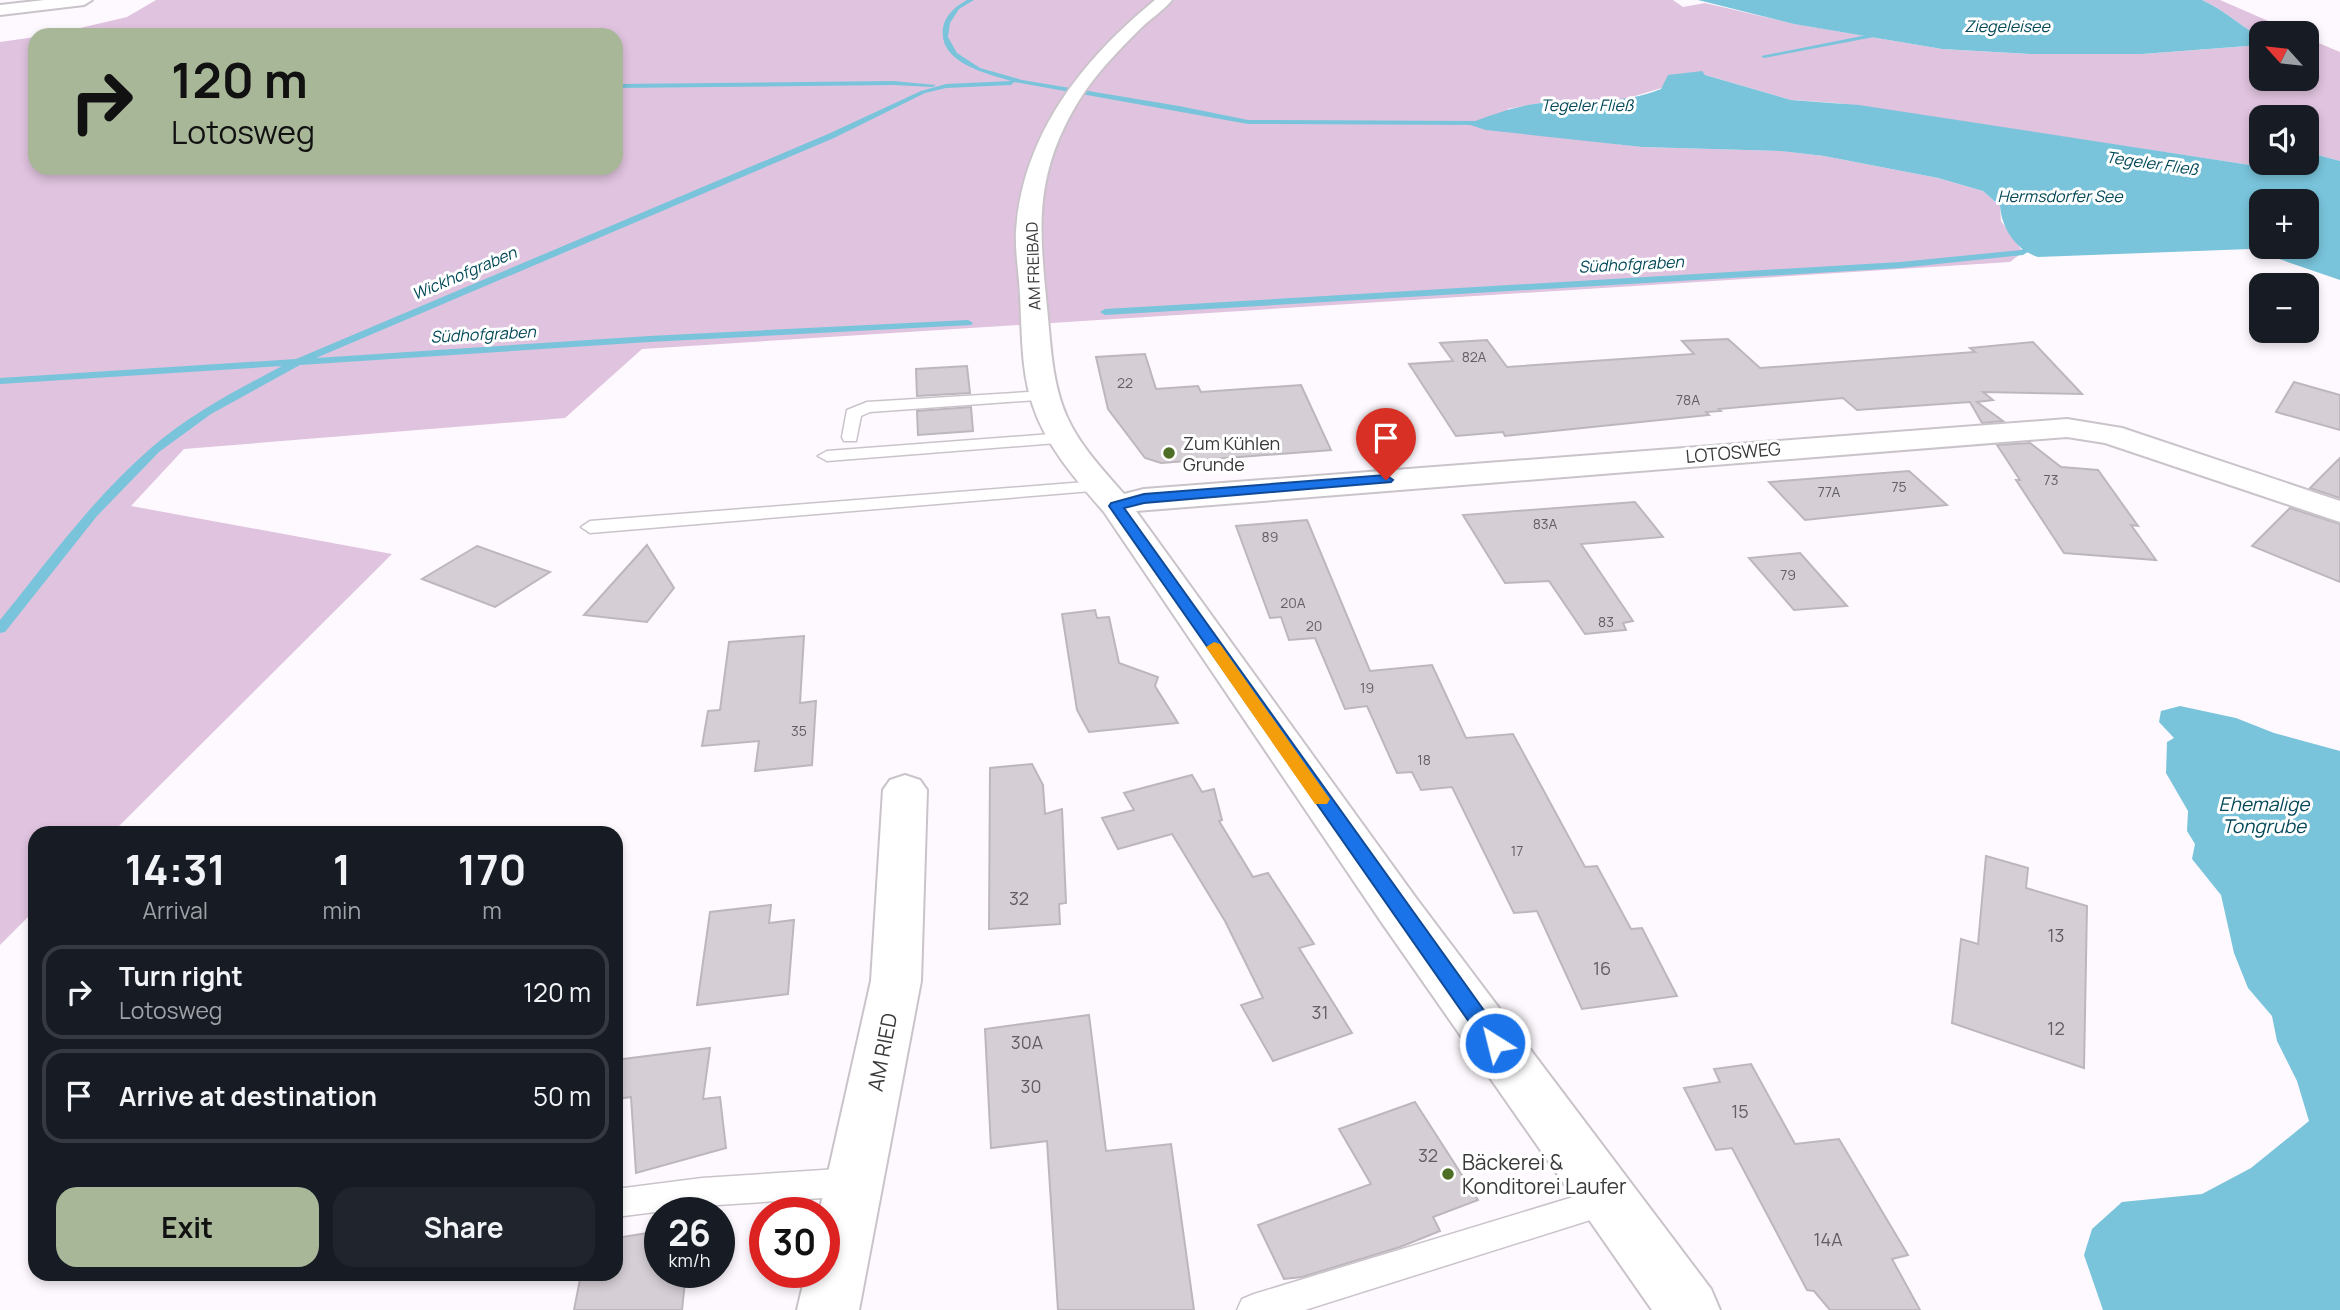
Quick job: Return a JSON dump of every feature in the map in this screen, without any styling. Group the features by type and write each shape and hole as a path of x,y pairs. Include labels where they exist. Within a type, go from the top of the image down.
{"street":[{"path":"0,9 84,0"},
{"name":"AM FREIBAD","path":"1047,402 1028,230 1041,155 1076,88 1138,20 1164,0"},
{"path":"1047,402 1064,438 1607,1200 1689,1310"},
{"name":"LOTOSWEG","path":"1107,496 1144,499 2067,428 2111,435 2340,512"},
{"name":"AM RIED","path":"828,1310 896,981 905,790"}],"lane":[{"path":"850,437 853,413 867,407 1047,402"},
{"path":"827,456 1064,438"},
{"path":"590,527 1107,496"},
{"path":"623,1202 702,1192 855,1182"},
{"path":"1254,1310 1607,1200"}],"shaded area":[{"path":"156,0 1673,0 1683,7 1705,3 1795,24 1942,49 2030,54 2142,54 2249,46 2249,91 2319,91 2319,43 2340,52 2340,161 2319,155 2319,105 2249,105 2249,165 1837,103 1791,100 1705,75 1625,99 1541,103 1507,109 1566,138 1642,147 1783,151 1824,156 1938,178 1983,191 2000,206 2001,221 2023,252 2010,262 642,349 565,418 184,449 131,506 392,554 119,826 28,826 28,917 0,945 0,42 28,38 28,175 623,175 623,28 80,28 127,17"},
{"path":"2202,0 2220,0 2268,21 2249,21 2249,30"}],"water":[{"name":"Ziegeleisee","path":"1698,0 2202,0 2249,30 2249,46 2142,54 2030,54 1942,49 1794,24"},
{"name":"Hermsdorfer See","path":"1702,71 1705,75 1791,100 1859,105 2249,165 2249,175 2319,175 2319,155 2340,161 2340,280 2279,259 2319,259 2319,189 2249,189 2249,249 2038,257 2030,254 2011,238 2000,206 1983,191 1938,178 1824,156 1781,151 1642,147 1486,130 1467,124 1531,104 1617,99 1661,89 1668,75"},
{"name":"Ehemalige Tongrube","path":"2180,706 2236,718 2274,733 2340,751 2340,1310 2103,1310 2084,1255 2092,1229 2122,1202 2202,1194 2251,1168 2309,1121 2297,1081 2277,1041 2272,1016 2248,988 2234,953 2221,895 2192,859 2195,844 2187,831 2188,811 2166,773 2167,742 2174,738 2159,722 2161,711"}],"building":[{"path":"1728,339 1760,368 1975,352 1970,348 2033,342 2082,394 1983,392 1993,400 1977,402 2003,421 1982,423 1970,402 1857,410 1843,398 1719,409 1721,411 1706,412 1709,415 1505,436 1503,432 1456,436 1409,364 1453,361 1440,343 1487,340 1507,367 1694,354 1682,341"},
{"path":"1145,354 1156,389 1198,386 1201,392 1301,385 1331,450 1161,463 1145,458 1108,409 1096,357"},
{"path":"967,366 970,393 917,396 916,369"},
{"path":"2294,382 2340,395 2340,430 2276,412"},
{"path":"971,407 973,431 918,435 917,411"},
{"path":"2030,443 2061,467 2098,470 2138,526 2131,525 2156,560 2064,553 2016,480 2020,480 1997,445"},
{"path":"2340,458 2340,498 2310,488"},
{"path":"1909,471 1947,505 1805,520 1769,482"},
{"path":"1635,502 1663,537 1581,544 1633,621 1623,623 1626,630 1585,634 1549,581 1505,583 1463,515"},
{"path":"2290,508 2340,524 2340,582 2252,546"},
{"path":"1307,520 1370,671 1432,665 1466,738 1513,734 1585,867 1597,866 1631,929 1642,928 1677,996 1582,1009 1537,911 1514,913 1452,787 1421,790 1412,772 1397,773 1367,706 1345,709 1315,638 1289,640 1281,617 1270,618 1236,526"},
{"path":"647,545 674,588 647,622 584,615"},
{"path":"477,546 550,572 495,607 422,579"},
{"path":"1800,553 1847,606 1794,610 1749,558"},
{"path":"1095,610 1097,618 1109,617 1119,663 1158,677 1155,686 1178,723 1089,732 1077,710 1062,614"},
{"path":"804,636 800,703 816,701 812,765 755,771 759,741 702,746 708,711 720,710 729,642"},
{"path":"1032,764 1043,785 1045,814 1062,809 1066,903 1059,904 1060,924 989,929 990,768"},
{"path":"1192,775 1202,792 1214,789 1222,820 1219,821 1253,877 1268,873 1314,944 1299,948 1352,1033 1273,1061 1241,1005 1263,998 1225,921 1172,834 1118,849 1102,818 1134,810 1124,793"},
{"path":"1986,856 2028,868 2026,888 2087,906 2084,1068 1952,1023 1961,939 1978,944"},
{"path":"771,905 769,923 794,920 788,994 697,1005 710,912"},
{"path":"1089,1015 1106,1151 1171,1144 1194,1310 1058,1310 1047,1141 991,1148 985,1029"},
{"path":"710,1048 703,1099 720,1097 726,1148 636,1173 631,1097 623,1098 623,1059"},
{"path":"1751,1064 1795,1144 1839,1139 1908,1255 1892,1259 1920,1310 1830,1310 1814,1291 1807,1290 1732,1148 1716,1150 1684,1088 1720,1082 1714,1069"},
{"path":"1415,1102 1478,1200 1433,1217 1440,1231 1400,1247 1302,1277 1284,1279 1258,1225 1371,1184 1339,1129"},
{"path":"644,1234 644,1288 684,1288 682,1310 574,1310 580,1281 623,1281 623,1237"}],"waterway":[{"name":"Tegeler Fließ","path":"971,0 957,8 947,23 945,37 954,54 978,69 1021,82 1248,122 1484,123"},
{"path":"1764,56 1872,36"},
{"path":"623,86 893,83 933,85"},
{"name":"Wickhofgraben","path":"298,362 831,136 923,92 946,86 1011,83"},
{"name":"Südhofgraben","path":"1105,312 1900,265 2023,252 2036,243"},
{"name":"Südhofgraben","path":"298,362 649,339 968,323"},
{"name":"Südhofgraben","path":"0,381 298,362"},
{"name":"Wickhofgraben","path":"0,629 74,536 113,491 155,450 225,401 298,362"}],"slow traffic":[{"path":"1214,647 1321,799"}],"place":[{"name":"Zum Kühlen Grunde","path":"1169,453"},
{"name":"Bäckerei & Konditorei Laufer","path":"1448,1174"}],"route":[{"path":"1386,480 1144,499 1116,506 1296,765 1495,1043"}]}
